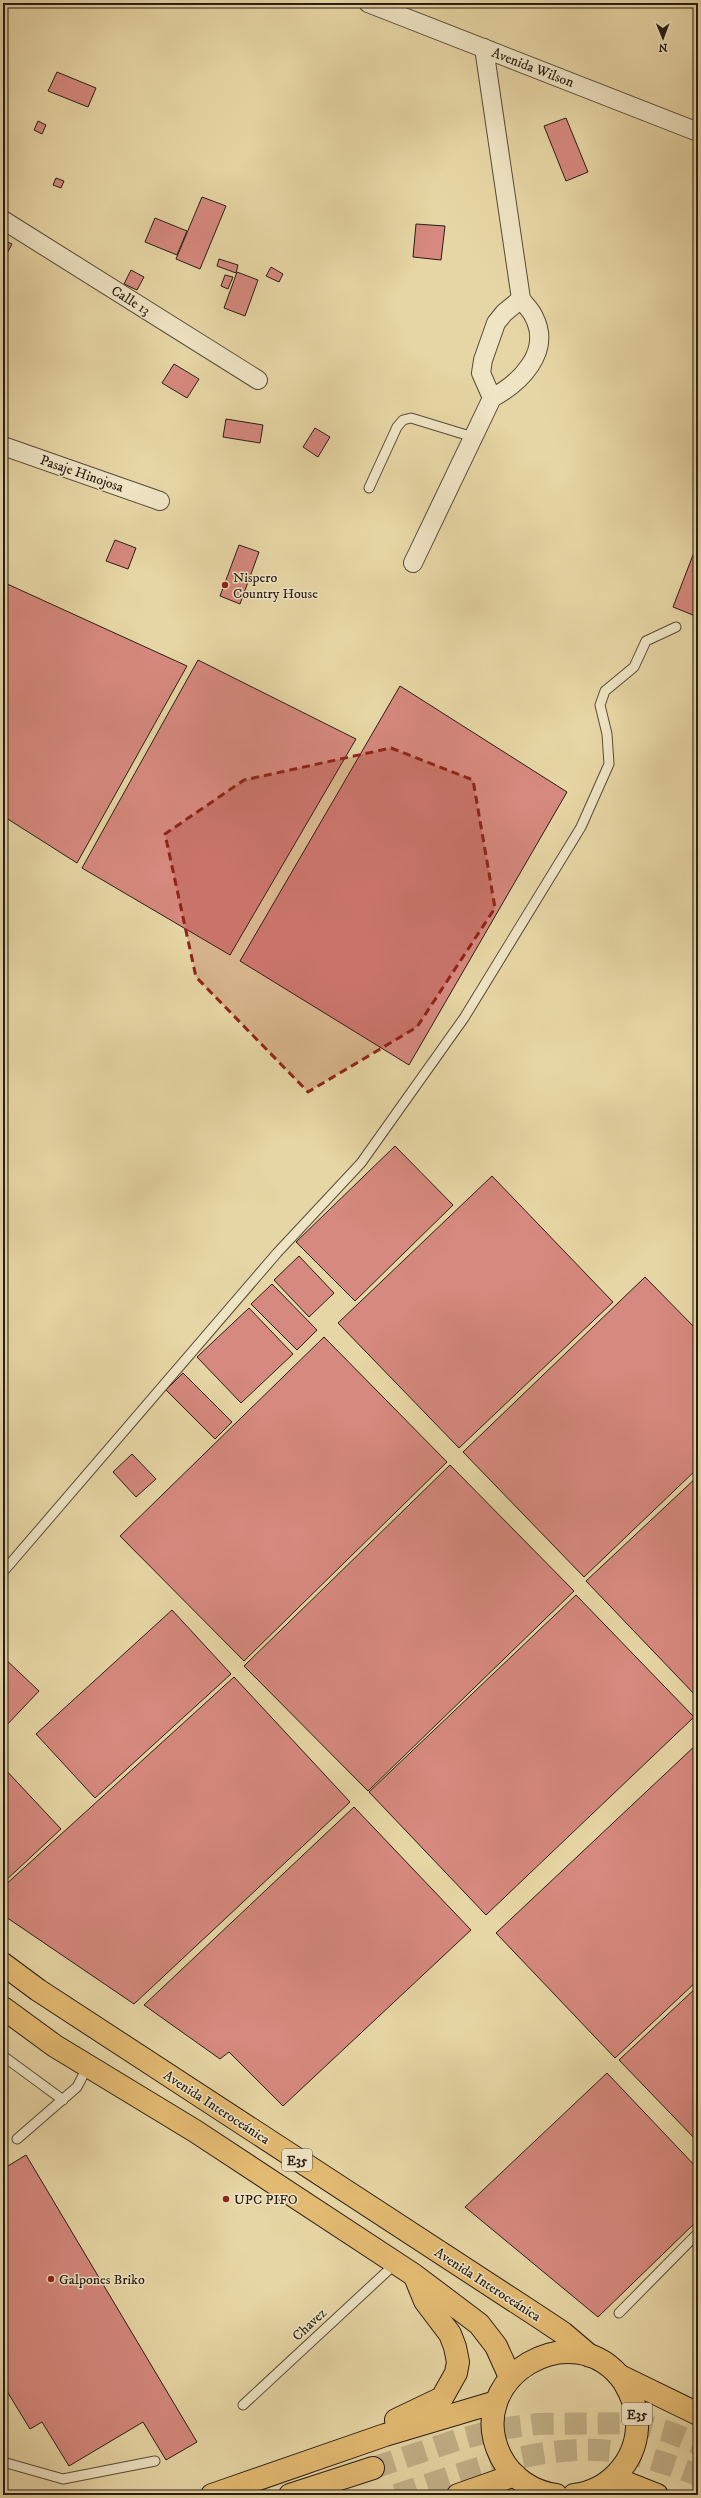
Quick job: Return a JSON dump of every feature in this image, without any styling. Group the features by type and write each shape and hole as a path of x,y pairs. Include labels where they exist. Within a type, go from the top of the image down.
{"highway":[{"name":"Avenida Interoceánica","path":"3,1964 45,1995 539,2316 590,2356"},
{"name":"E35","path":"3,2008 55,2046 195,2131 395,2264 414,2275 479,2324 496,2346 510,2377"},
{"path":"385,2436 391,2424 396,2420 442,2398 449,2388 457,2367 455,2347 450,2334 425,2301 414,2275"},
{"name":"E35","path":"556,2495 531,2487 514,2475 497,2449 493,2426 496,2402 510,2377 523,2365 538,2357 555,2353 572,2352 590,2356 606,2364 619,2375 632,2394 638,2416 636,2439 628,2460 614,2478 599,2488 574,2495"},
{"path":"619,2375 698,2414"},
{"path":"212,2495 385,2436 496,2402"},
{"path":"290,2495 373,2468"},
{"path":"458,2495 514,2475"},
{"path":"614,2478 657,2495"}],"street":[{"name":"Avenida Wilson","path":"368,3 698,132"},
{"path":"413,563 492,398 506,391 523,376 538,348 539,333 534,317 521,299 484,48"},
{"name":"Calle 13","path":"3,220 258,380"},
{"path":"492,398 481,373 483,360 496,323 504,313 521,299"},
{"name":"Pasaje Hinojosa","path":"3,446 160,501"}],"lane":[{"path":"369,488 397,427 403,420 411,418 473,437"},
{"path":"3,1572 277,1253 361,1163 464,1018 581,827 609,764 607,734 600,705 604,691 634,667 646,641 676,626"},
{"path":"3,2056 63,2100"},
{"path":"17,2138 63,2100 76,2087 88,2066"},
{"path":"619,2313 698,2233"},
{"name":"Chavez","path":"243,2405 395,2264"},
{"path":"3,2462 63,2479 155,2461"}],"highlighted area":[{"path":"391,748 473,780 495,908 417,1027 308,1092 196,977 165,834 244,780"}],"building":[{"path":"57,72 96,88 88,107 48,91"},
{"path":"566,118 588,172 566,181 544,126"},
{"path":"38,121 46,125 42,134 34,130"},
{"path":"56,178 64,181 61,188 53,185"},
{"path":"202,197 226,206 200,269 176,259"},
{"path":"155,218 187,231 177,255 145,242"},
{"path":"416,224 445,226 441,260 413,257"},
{"path":"3,240 12,244 3,261"},
{"path":"219,259 238,265 236,273 217,266"},
{"path":"271,267 283,274 279,282 266,276"},
{"path":"131,270 144,277 137,290 124,284"},
{"path":"237,272 258,280 245,316 224,308"},
{"path":"225,275 233,277 228,289 221,286"},
{"path":"174,364 199,379 187,398 162,383"},
{"path":"226,419 263,425 260,443 223,437"},
{"path":"315,428 330,437 318,457 303,447"},
{"path":"115,540 136,548 128,569 106,561"},
{"path":"698,542 698,617 673,607"},
{"path":"239,545 259,552 240,604 220,596"},
{"path":"5,583 187,666 77,863 3,816 3,586"},
{"path":"198,660 356,739 230,955 82,868"},
{"path":"400,686 567,792 409,1065 240,961"},
{"path":"395,1146 453,1205 355,1301 296,1242"},
{"path":"492,1176 613,1302 459,1448 338,1323"},
{"path":"299,1256 334,1293 309,1317 274,1280"},
{"path":"645,1277 698,1331 698,1468 584,1577 463,1452"},
{"path":"272,1284 317,1330 297,1350 251,1304"},
{"path":"249,1308 293,1354 241,1403 197,1357"},
{"path":"324,1337 447,1462 244,1661 120,1536"},
{"path":"183,1373 232,1422 215,1439 166,1390"},
{"path":"132,1454 156,1479 136,1497 113,1472"},
{"path":"450,1465 574,1591 368,1791 244,1666"},
{"path":"698,1476 698,1698 586,1581"},
{"path":"576,1595 694,1717 486,1915 369,1792"},
{"path":"172,1610 231,1674 95,1798 36,1734"},
{"path":"3,1657 39,1691 3,1729"},
{"path":"234,1677 350,1802 134,2004 3,1915 3,1887"},
{"path":"698,1743 698,1980 615,2058 496,1933"},
{"path":"3,1767 61,1829 3,1883"},
{"path":"354,1807 471,1930 283,2106 229,2052 220,2059 144,2005"},
{"path":"698,1986 698,2142 619,2060"},
{"path":"607,2073 698,2169 698,2220 598,2317 465,2207"},
{"name":"Galpones Briko","path":"26,2155 197,2442 166,2460 143,2422 69,2466 42,2422 30,2429 5,2388 3,2390 3,2169"}],"tunnel":[{"path":"373,2468 457,2440 499,2429 538,2424 636,2423 669,2432 698,2444"},
{"path":"396,2495 482,2467 541,2454 571,2450 601,2450 631,2454 698,2475"}],"place":[{"name":"Nispero Country House","path":"225,585"},
{"name":"UPC PIFO","path":"226,2199"},
{"name":"Galpones Briko","path":"51,2279"}]}
